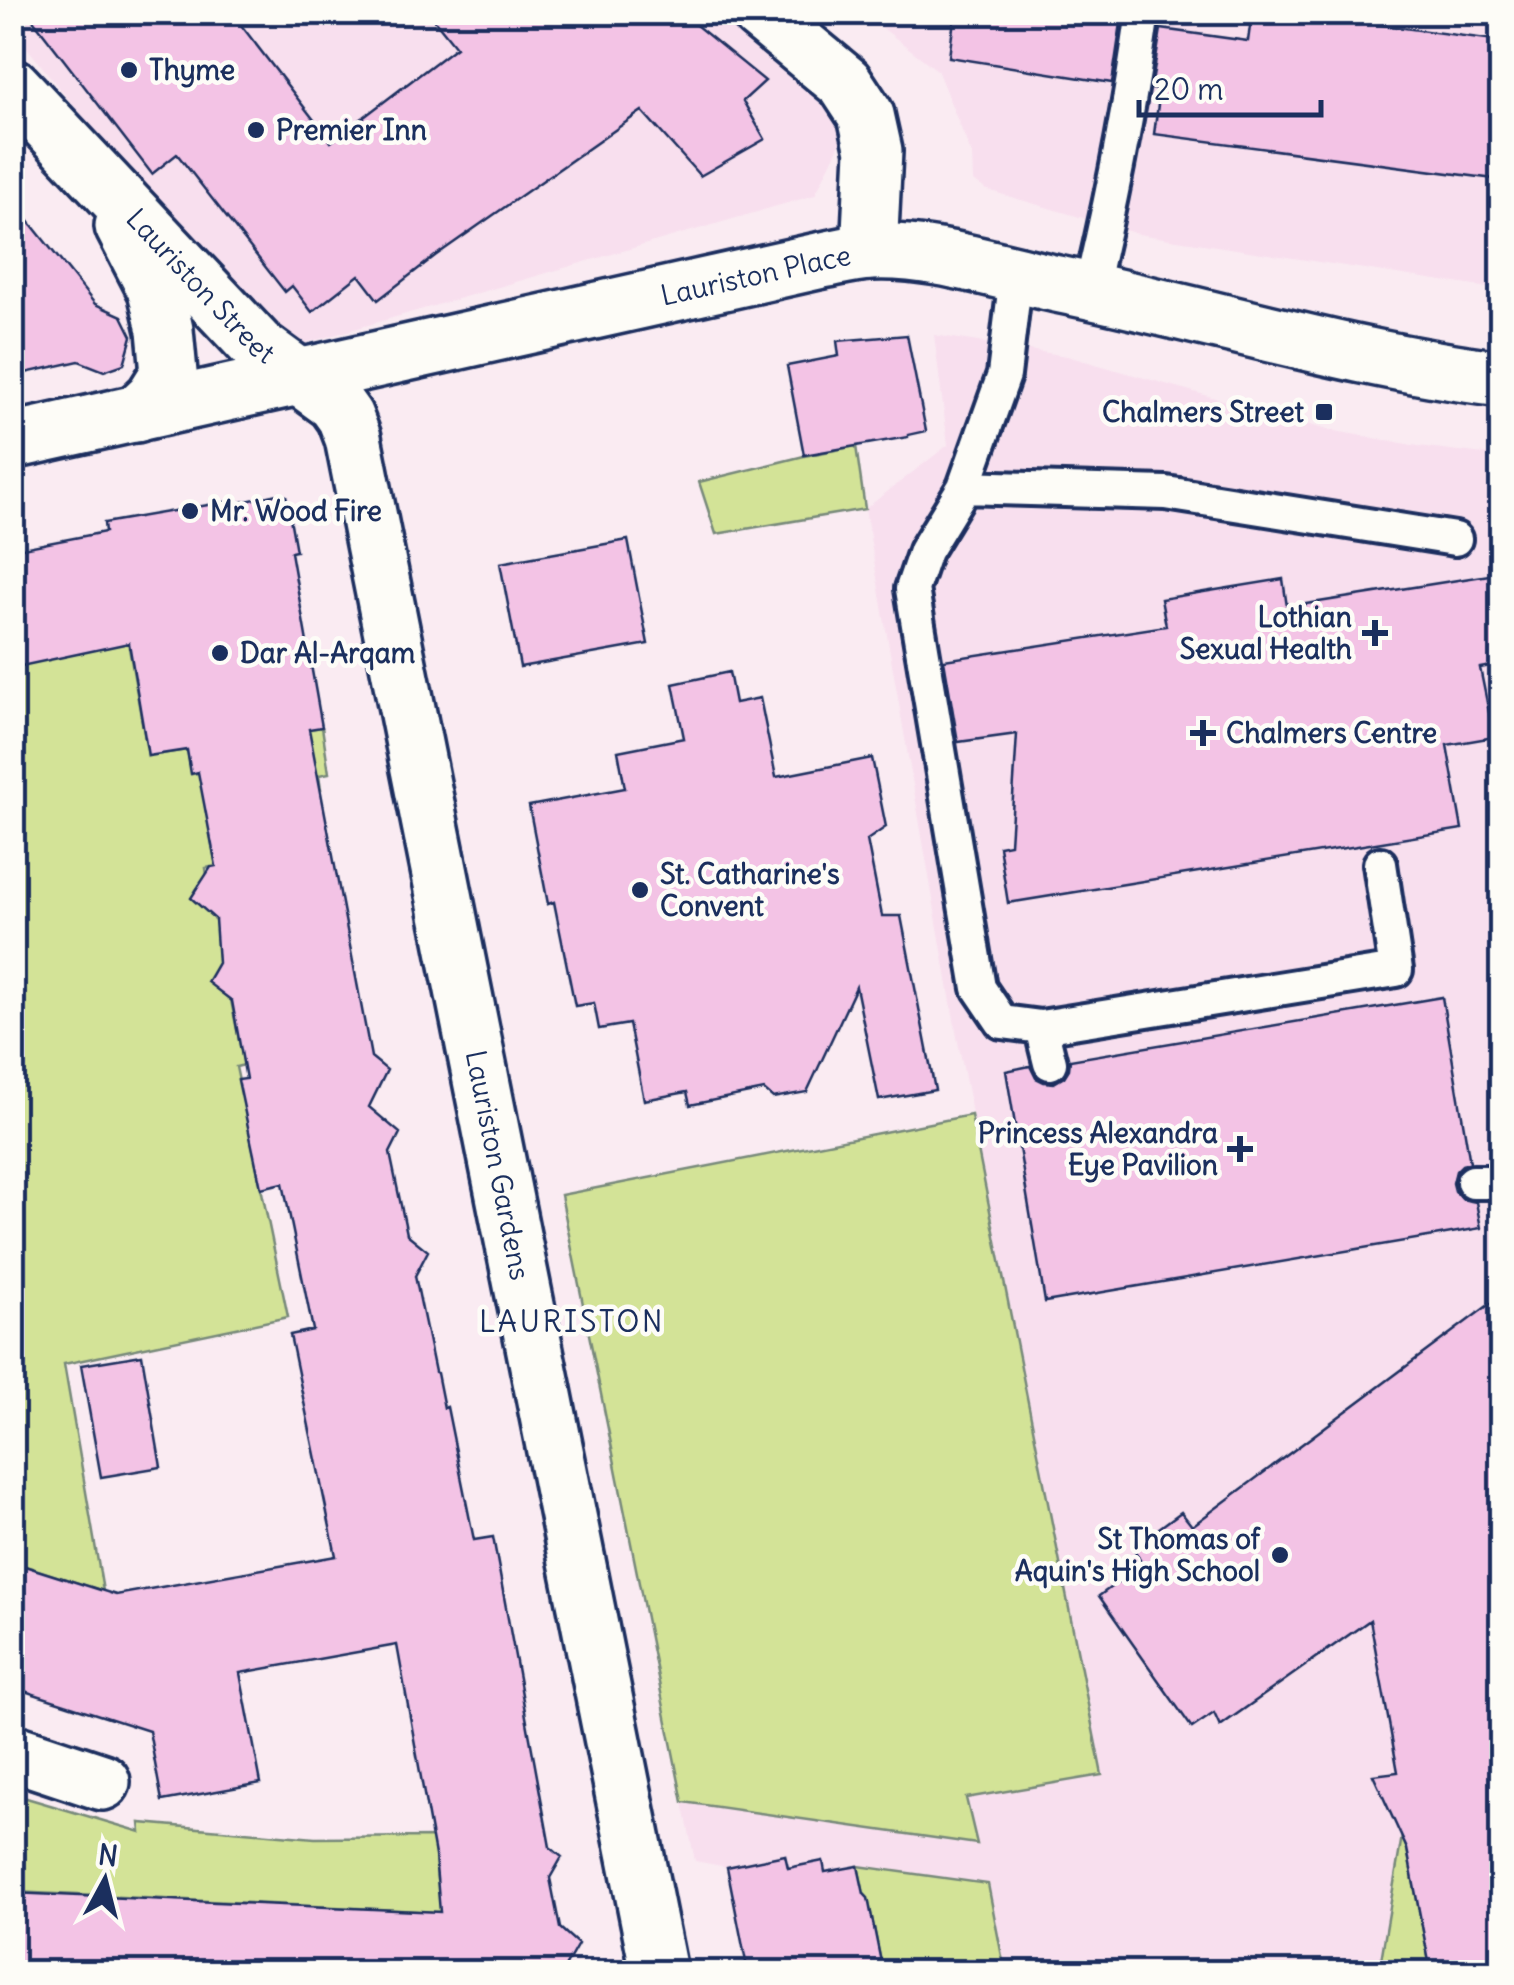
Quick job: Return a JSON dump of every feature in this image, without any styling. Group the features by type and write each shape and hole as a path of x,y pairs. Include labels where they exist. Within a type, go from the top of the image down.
{"street":[{"path":"759,12 845,83 866,115 874,151 869,252"},
{"name":"Lauriston Street","path":"12,86 258,348 301,376"},
{"name":"Lauriston Street","path":"107,186 156,290 165,330 169,374 154,397 136,414"},
{"name":"Lauriston Place","path":"12,441 869,252 918,254 1090,290 1320,347 1502,379"},
{"name":"Lauriston Gardens","path":"301,376 335,403 353,438 659,1972"},
{"path":"12,1752 102,1782"}],"lane":[{"path":"1090,290 1128,113 1144,12"},
{"path":"1016,275 1004,375 964,488 925,552 912,589 979,988 1002,1022 1042,1027 1396,970 1380,864"},
{"path":"964,488 1166,493 1455,538"},
{"path":"1042,1027 1050,1063"}],"shaded area":[{"path":"13,12 724,13 847,129 815,195 289,348 149,200 13,30"},
{"path":"863,13 1501,13 1501,290 1138,234 987,190 973,181 972,155 937,70"},
{"path":"934,335 1067,356 1324,429 1501,456 1501,1972 1005,1972 988,1884 858,1866 825,1872 823,1861 788,1868 785,1855 727,1867 695,1861 683,1802 976,1843 966,1798 1102,1774 957,1037 865,509 948,445"}],"green space":[{"path":"856,446 865,509 716,534 699,482"},
{"path":"117,579 148,756 187,750 192,774 286,758 282,733 322,727 329,773 319,775 321,789 206,810 216,866 206,868 207,875 196,890 200,905 214,915 244,1065 236,1067 288,1317 64,1364 103,1591 13,1562 12,668"},
{"path":"971,1115 1102,1775 966,1798 977,1844 683,1802 561,1195"},
{"path":"13,1794 141,1832 140,1823 315,1838 438,1837 434,1842 437,1880 442,1884 442,1912 13,1892"},
{"path":"1402,1836 1407,1849 1431,1972 1379,1972"},
{"path":"858,1866 988,1884 1005,1972 883,1972"}],"building":[{"path":"27,12 231,12 331,142 456,47 428,12 680,12 765,81 743,101 765,139 700,176 642,111 378,300 359,275 312,312 292,286 285,292 177,154 152,174"},
{"path":"955,12 1119,12 1117,22 1121,23 1112,83 949,57"},
{"path":"1252,12 1284,12 1502,41 1502,180 1154,134 1160,90 1151,89 1161,29 1248,41"},
{"path":"12,200 95,304 122,316 132,336 124,364 104,371 79,361 12,376"},
{"path":"907,335 926,431 804,455 787,366 839,356 837,341"},
{"path":"278,494 286,496 296,551 291,552 322,727 309,729 371,1057 387,1070 369,1107 400,1133 390,1153 407,1234 428,1251 415,1276 435,1372 444,1408 447,1407 474,1540 493,1537 550,1847 562,1857 550,1878 560,1928 578,1944 562,1972 12,1972 12,1893 440,1912 435,1855 397,1645 240,1673 261,1783 162,1801 149,1731 12,1687 12,1562 116,1595 336,1556 290,1335 313,1330 283,1183 261,1188 238,1080 246,1079 232,1001 207,982 218,963 215,919 191,898 211,867 216,866 198,772 191,774 187,750 148,756 129,643 12,668 12,550 105,532 104,523"},
{"path":"628,540 648,644 520,667 500,563"},
{"path":"1502,573 1502,664 1480,668 1494,737 1447,745 1462,829 1008,903 999,846 1010,844 1017,734 958,742 944,660 1166,626 1161,599 1283,579 1287,607"},
{"name":"St. Catharine's Convent","path":"729,672 735,703 760,698 776,777 872,758 886,827 867,840 882,916 901,916 935,1090 879,1100 856,987 807,1092 773,1098 764,1090 690,1105 687,1092 644,1100 629,1024 599,1029 594,1003 575,1006 554,902 548,904 529,806 625,788 618,751 684,738 673,684"},
{"name":"Princess Alexandra Eye Pavilion","path":"1442,997 1470,1163 1456,1171 1453,1183 1462,1199 1476,1202 1481,1228 1045,1302 1006,1071 1030,1066 1036,1078 1054,1083 1064,1077 1070,1060"},
{"path":"1502,1295 1502,1972 1431,1972 1407,1849 1373,1775 1398,1772 1370,1620 1220,1726 1214,1713 1192,1728 1099,1596 1142,1564 1133,1547 1181,1512 1192,1526"},
{"path":"142,1355 161,1467 101,1477 81,1365"},
{"path":"785,1855 788,1868 823,1861 825,1872 858,1866 883,1972 748,1972 727,1867"}],"place":[{"name":"Thyme","path":"129,70"},
{"name":"Premier Inn","path":"256,130"},
{"name":"Chalmers Street","path":"1324,412"},
{"name":"Mr. Wood Fire","path":"190,511"},
{"name":"Lothian Sexual Health","path":"1375,633"},
{"name":"Dar Al-Arqam","path":"220,653"},
{"name":"Chalmers Centre","path":"1203,733"},
{"name":"St. Catharine's Convent","path":"640,890"},
{"name":"Princess Alexandra Eye Pavilion","path":"1240,1149"},
{"name":"St Thomas of Aquin's High School","path":"1280,1555"}],"district":[{"name":"LAURISTON","path":"572,1321"}]}
